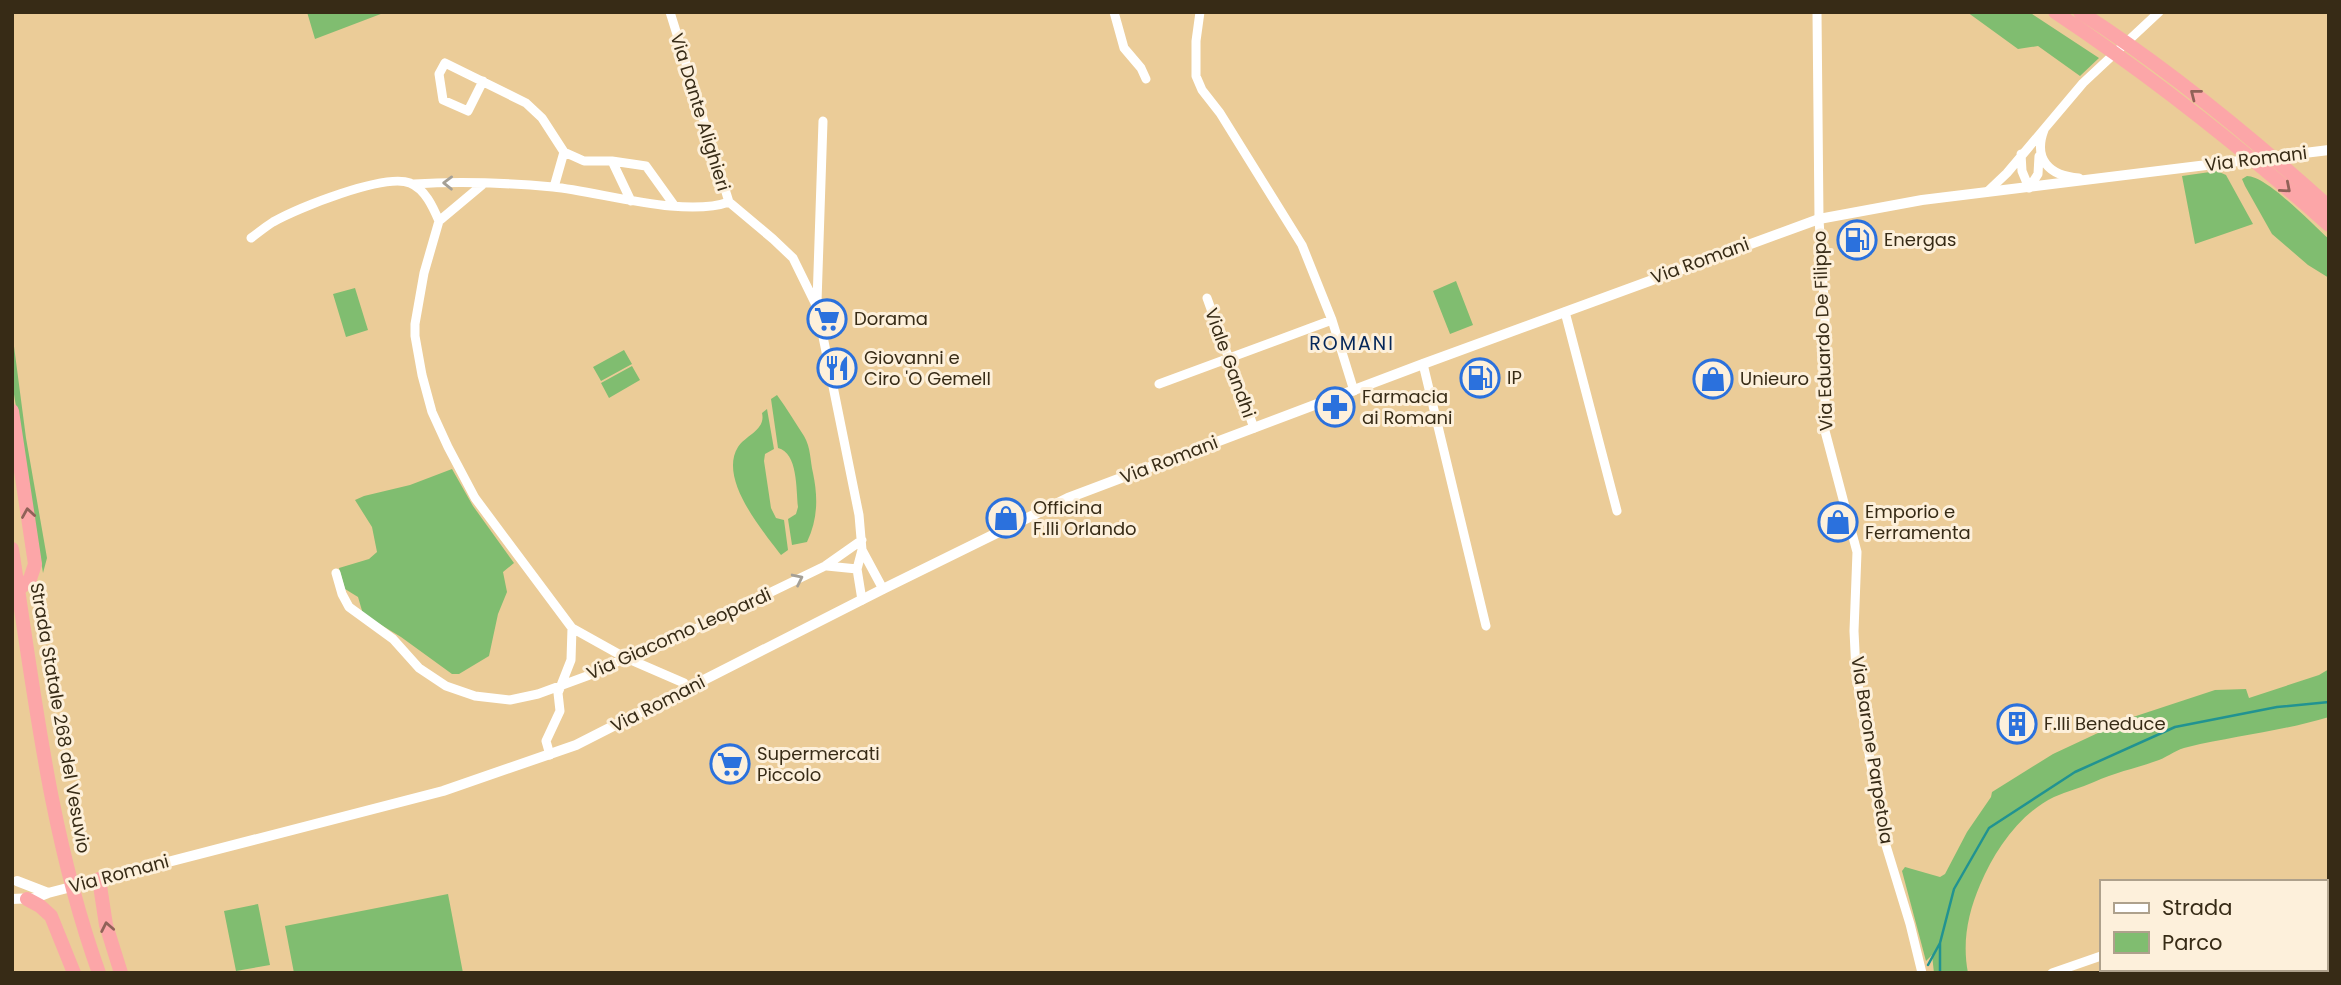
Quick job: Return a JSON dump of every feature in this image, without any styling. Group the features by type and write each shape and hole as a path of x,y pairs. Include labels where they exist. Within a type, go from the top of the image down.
{"highway":[{"path":"2054,12 2113,42 2133,47 2242,142 2266,171 2306,206 2326,213"},
{"path":"2080,12 2113,42 2121,57 2242,142 2284,168 2326,213"},
{"path":"12,411 35,570 30,579 12,596"},
{"name":"Strada Statale 268 del Vesuvio","path":"12,549 58,830 74,896 99,973"},
{"path":"99,879 106,925 121,973"},
{"path":"17,899 40,906 51,916 74,973"}],"street":[{"name":"Via Dante Alighieri","path":"670,12 729,202 793,258 817,307 854,484 862,545 883,589"},
{"path":"1114,12 1124,48 1141,68 1146,79"},
{"path":"1200,12 1195,41 1196,76 1202,90 1220,113 1302,245 1332,320 1354,391"},
{"name":"Via Eduardo De Filippo","path":"1817,12 1819,219 1825,316 1825,431 1858,564"},
{"path":"1987,192 2007,173 2045,125 2092,73 2159,12"},
{"path":"483,81 468,111 443,100 439,74 445,63 483,81 526,103 541,118 564,152 584,161 612,161 646,166 674,205"},
{"path":"817,307 823,121"},
{"path":"2029,187 2038,174 2039,151 2045,125"},
{"name":"Via Romani","path":"17,899 43,896 99,879 443,791 550,755 576,745 1068,498 1819,219 1871,208 1987,192 2329,150"},
{"path":"2039,151 2042,159 2053,170 2071,178 2088,179"},
{"path":"554,187 564,152"},
{"path":"2021,154 2022,171 2029,187"},
{"path":"612,161 631,201"},
{"path":"251,238 272,222 364,187 395,180 414,184 444,182 554,187 600,193 631,201 704,208 729,202"},
{"path":"414,184 432,205 439,220"},
{"path":"482,185 439,220 424,273 415,324 422,375 432,412 475,498 572,628 624,657 684,683 687,689"},
{"name":"Viale Gandhi","path":"1207,298 1254,428"},
{"path":"1565,312 1617,511"},
{"path":"1159,384 1332,320"},
{"path":"1423,364 1486,626"},
{"name":"Via Dante Alighieri","path":"862,545 857,569 862,600"},
{"name":"Via Giacomo Leopardi","path":"336,573 349,607 393,639 419,668 446,686 475,696 510,700 538,694 606,668 624,657 661,646 825,566 862,545"},
{"name":"Via Barone Parpetola","path":"1858,564 1854,631 1856,672 1884,839 1898,879 1922,973"},
{"path":"825,566 857,569"},
{"path":"550,755 546,741 558,719 558,693 573,652 572,628"},
{"path":"15,878 17,899"},
{"name":"Via Romani","path":"15,878 52,892"},
{"path":"2052,973 2100,956"}],"green space":[{"path":"307,12 386,12 315,39"},
{"path":"1967,12 2029,12 2099,58 2080,76 2038,46 2018,49"},
{"path":"2217,171 2226,175 2253,224 2195,244 2182,176"},
{"path":"2247,176 2256,178 2277,192 2329,239 2329,278 2308,265 2272,234 2245,186 2242,179"},
{"path":"1456,281 1473,325 1450,334 1433,291"},
{"path":"355,288 368,330 346,337 333,294"},
{"path":"12,331 26,438 47,558 43,573 12,382"},
{"path":"624,350 632,364 601,381 593,367"},
{"path":"632,366 640,380 609,398 601,383"},
{"path":"777,395 806,441 816,491 815,516 807,542 792,545 788,519 796,514 798,507 796,482 793,464 785,451 778,448 771,399"},
{"path":"767,409 774,449 765,454 764,461 771,508 776,518 784,520 788,550 781,555 745,504 734,474 733,460 738,447 758,428 762,413"},
{"path":"452,469 473,506 514,563 503,572 507,592 498,614 489,656 459,674 452,674 401,637 363,614 358,597 345,589 339,568 369,559 377,552 372,527 355,500 410,485"},
{"path":"2329,669 2329,717 2184,748 2041,804 2010,834 1986,872 1969,917 1966,939 1968,973 1934,973 1932,955 1926,961 1902,871 1905,867 1940,877 1945,874 1992,792 2053,754 2130,718 2215,690 2246,689 2249,698 2319,675"},
{"path":"448,894 463,973 294,973 285,926"},
{"path":"258,904 270,965 236,971 224,911"}],"waterway":[{"path":"1940,973 1940,943 1954,889 1989,828 2075,772 2175,727 2277,707 2329,702"},
{"path":"1928,965 1940,943"}],"place":[{"name":"Energas","path":"1857,240"},
{"name":"Dorama","path":"827,319"},
{"name":"Giovanni e Ciro 'O Gemell","path":"837,368"},
{"name":"IP","path":"1480,378"},
{"name":"Unieuro","path":"1713,379"},
{"name":"Farmacia ai Romani","path":"1335,407"},
{"name":"Officina F.lli Orlando","path":"1006,518"},
{"name":"Emporio e Ferramenta","path":"1838,522"},
{"name":"F.lli Beneduce","path":"2017,724"},
{"name":"Supermercati Piccolo","path":"730,764"}],"district":[{"name":"ROMANI","path":"1352,343"}]}
